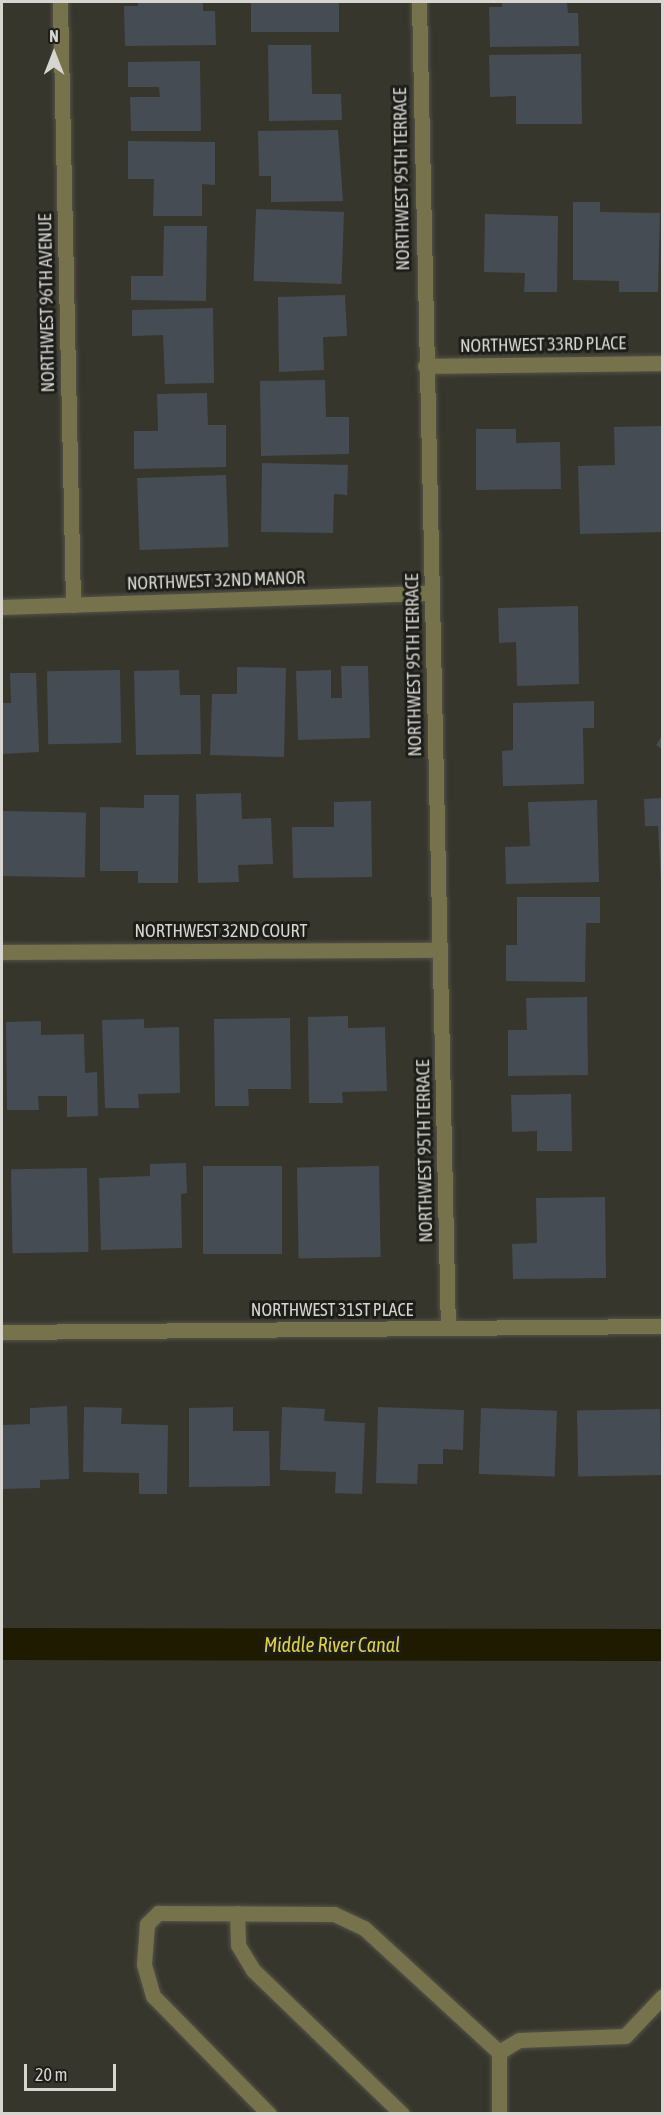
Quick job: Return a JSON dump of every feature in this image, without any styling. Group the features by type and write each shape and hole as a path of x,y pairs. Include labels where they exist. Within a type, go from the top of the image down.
{"street":[{"name":"NORTHWEST 96TH AVENUE","path":"60,2 73,605"},
{"name":"NORTHWEST 95TH TERRACE","path":"419,2 425,366 448,1328"},
{"name":"NORTHWEST 33RD PLACE","path":"425,366 663,363"},
{"name":"NORTHWEST 32ND MANOR","path":"2,607 432,594"},
{"name":"NORTHWEST 32ND COURT","path":"2,952 440,950"},
{"name":"NORTHWEST 31ST PLACE","path":"2,1332 663,1326"},
{"path":"269,2114 153,1996 144,1964 147,1924 158,1913 334,1914 364,1928 499,2052 499,2114"},
{"path":"237,1913 238,1945 253,1970 402,2114"},
{"path":"499,2052 519,2040 625,2036 663,1997"}],"building":[{"path":"138,2 203,2 203,11 215,11 216,45 125,46 124,6 138,6"},
{"path":"251,2 339,2 339,32 251,32"},
{"path":"502,2 567,2 568,13 578,13 579,46 490,47 489,7 502,7"},
{"path":"268,45 311,45 312,94 341,94 342,120 269,121"},
{"path":"581,54 582,124 516,124 516,96 490,97 489,55"},
{"path":"200,61 201,131 131,131 130,97 160,97 159,87 128,87 128,62"},
{"path":"338,130 343,201 271,202 271,176 259,176 258,131"},
{"path":"128,141 215,142 215,185 202,184 202,216 153,216 154,179 128,179"},
{"path":"573,202 600,202 600,212 660,213 658,292 619,292 619,281 573,280"},
{"path":"256,209 344,212 341,284 254,281"},
{"path":"485,214 558,216 557,292 524,292 525,273 484,272"},
{"path":"164,226 207,226 206,301 131,300 131,276 163,276"},
{"path":"345,295 347,336 323,337 324,370 279,372 278,297"},
{"path":"213,308 214,383 165,384 163,335 132,336 132,310"},
{"path":"325,380 326,417 349,417 349,454 261,456 260,381"},
{"path":"207,393 208,425 226,425 226,467 134,469 134,431 158,431 157,394"},
{"path":"661,426 662,532 580,534 578,466 615,465 614,427"},
{"path":"476,429 516,429 516,443 560,442 561,489 476,490"},
{"path":"262,463 348,465 347,495 334,494 333,533 261,532"},
{"path":"226,475 229,547 140,550 137,478"},
{"path":"578,606 579,684 517,686 516,642 499,643 498,608"},
{"path":"341,666 368,666 370,738 298,740 296,671 331,670 331,698 342,698"},
{"path":"237,667 286,668 284,757 210,755 212,694 237,694"},
{"path":"120,670 121,743 48,744 47,671"},
{"path":"179,670 180,695 200,695 201,754 136,755 134,671"},
{"path":"10,673 36,673 39,752 2,754 2,703 11,703"},
{"path":"594,701 594,728 583,728 584,784 503,786 502,751 513,750 513,703"},
{"path":"662,736 662,749 656,745"},
{"path":"241,793 242,819 271,818 273,864 238,865 239,882 198,883 196,794"},
{"path":"144,795 179,795 178,883 138,883 138,871 100,871 100,807 144,808"},
{"path":"662,798 661,885 658,826 645,826 644,799"},
{"path":"597,800 599,882 506,884 505,847 530,846 528,802"},
{"path":"371,801 372,877 293,878 292,827 334,827 334,802"},
{"path":"2,811 86,812 85,877 2,876"},
{"path":"517,897 600,897 600,923 586,923 585,982 506,981 506,945 517,945"},
{"path":"587,997 588,1075 508,1076 508,1030 527,1030 526,998"},
{"path":"348,1016 348,1028 385,1027 387,1091 342,1092 343,1103 309,1103 308,1017"},
{"path":"290,1018 291,1089 248,1089 249,1106 215,1106 214,1019"},
{"path":"144,1019 144,1028 179,1027 180,1093 138,1094 139,1108 105,1108 102,1020"},
{"path":"41,1021 41,1035 84,1034 85,1073 97,1072 98,1116 67,1117 67,1096 38,1096 39,1110 7,1110 6,1022"},
{"path":"571,1094 572,1151 537,1151 537,1131 512,1132 511,1095"},
{"path":"186,1163 187,1193 181,1194 182,1248 101,1250 99,1178 150,1176 150,1164"},
{"path":"203,1166 282,1166 282,1254 203,1254"},
{"path":"379,1166 381,1257 299,1258 297,1167"},
{"path":"87,1168 88,1252 12,1253 11,1169"},
{"path":"605,1197 606,1278 513,1279 512,1244 537,1243 536,1198"},
{"path":"67,1406 69,1479 40,1480 40,1488 2,1489 2,1425 30,1424 30,1408"},
{"path":"84,1407 122,1408 121,1424 168,1425 167,1494 139,1494 139,1473 83,1472"},
{"path":"233,1407 233,1431 269,1431 270,1486 189,1487 189,1408"},
{"path":"282,1407 325,1409 324,1421 365,1423 362,1494 335,1493 336,1472 280,1470"},
{"path":"378,1407 464,1410 463,1450 443,1449 443,1464 418,1464 417,1484 376,1483"},
{"path":"481,1408 557,1411 555,1477 479,1474"},
{"path":"660,1409 661,1475 578,1476 577,1410"}],"waterway":[{"name":"Middle River Canal","path":"2,1644 662,1645"}]}
